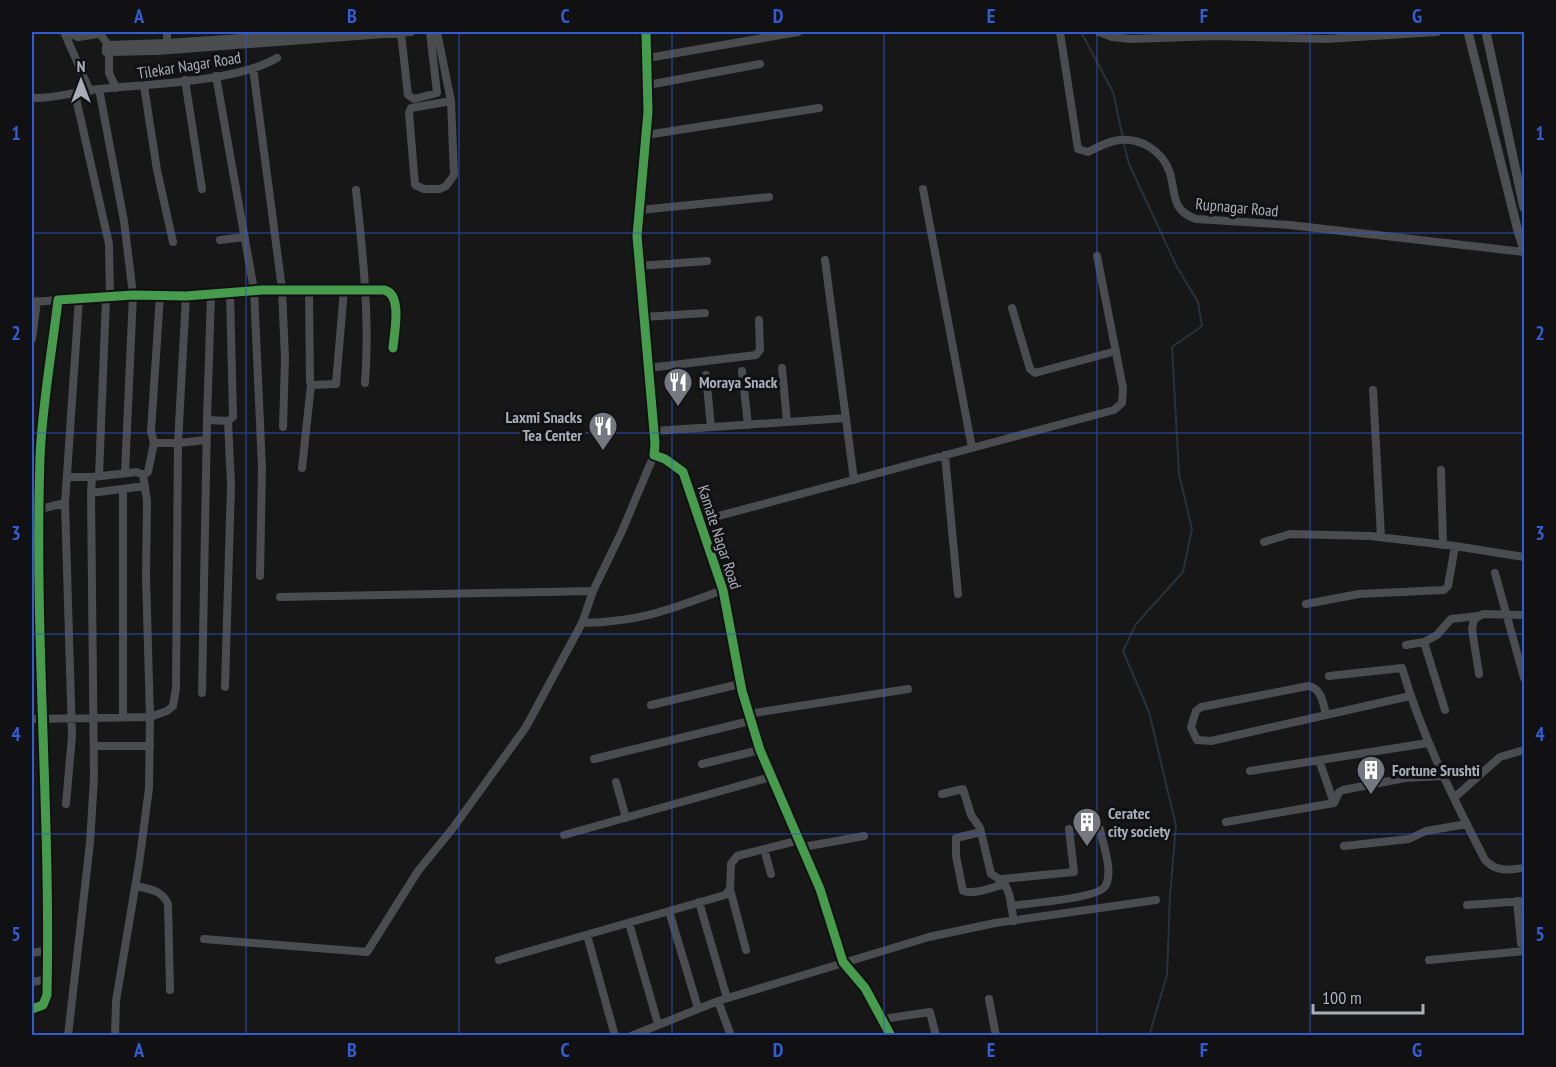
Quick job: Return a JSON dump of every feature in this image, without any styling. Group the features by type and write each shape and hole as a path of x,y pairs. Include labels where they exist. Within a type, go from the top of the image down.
{"main road":[{"path":"1468,32 1524,251"},
{"path":"1486,32 1524,208"}],"street":[{"path":"66,32 78,37 101,35 109,49 109,73 116,88"},
{"path":"66,32 95,90 124,221 133,295 125,473"},
{"path":"167,32 167,47"},
{"path":"167,47 328,32"},
{"path":"109,49 411,32"},
{"path":"401,33 408,95 414,99 437,93 430,32"},
{"path":"438,32 452,101 454,175 446,186 440,189 424,189 415,185 409,113 411,108 452,101"},
{"path":"204,939 367,952 418,871 453,828 526,727 582,623 593,591 622,531 654,455 654,431 637,236 646,135 648,58 646,32"},
{"path":"648,58 798,32"},
{"name":"Rupnagar Road","path":"1060,32 1077,149 1088,152 1111,141 1122,140 1150,147 1163,158 1169,172 1175,201 1187,216 1196,219 1290,225 1524,251"},
{"path":"1099,32 1112,37 1131,39 1215,36 1326,39 1437,32"},
{"name":"Tilekar Nagar Road","path":"32,98 216,76 267,64 277,58"},
{"path":"648,84 760,63"},
{"path":"253,68 282,290 285,359 283,427"},
{"path":"216,76 254,290 262,446 260,576"},
{"path":"184,80 202,189"},
{"path":"144,86 157,170 173,242"},
{"path":"68,1035 90,843 95,746 91,493 96,476 108,297 109,244 75,93"},
{"path":"646,135 819,108"},
{"path":"923,189 972,448"},
{"path":"356,190 366,290 368,342 365,383"},
{"path":"640,210 769,198"},
{"path":"219,240 245,237"},
{"path":"700,521 1118,408 1124,396 1097,256"},
{"path":"825,260 854,480"},
{"path":"639,266 707,261"},
{"path":"302,468 310,385 309,289"},
{"path":"310,385 336,384 344,289"},
{"path":"32,339 34,302 133,295 186,296 254,290 344,289 389,291 394,297 396,307 393,348"},
{"path":"207,420 228,421 233,417 230,292"},
{"path":"202,693 211,294"},
{"path":"143,475 148,472 154,443 151,431 160,295"},
{"path":"32,719 150,717 174,706 178,443 186,296"},
{"path":"66,804 72,736 65,503 79,299"},
{"path":"32,1009 46,1001 48,979 40,508 42,432 58,300"},
{"path":"1012,308 1030,369 1035,373 1116,351"},
{"path":"644,317 705,312"},
{"path":"648,368 756,355 760,350 759,320"},
{"path":"782,368 788,422"},
{"path":"742,371 748,425"},
{"path":"706,375 711,427"},
{"path":"1373,390 1381,537"},
{"path":"654,431 846,418"},
{"path":"225,687 231,517 228,421"},
{"path":"154,443 206,440"},
{"name":"Kamate Nagar Road","path":"654,455 666,459 683,472 723,590 740,684 759,750 820,889 843,962 866,988 891,1035"},
{"path":"945,455 958,594"},
{"path":"1441,470 1443,544"},
{"path":"67,477 137,471 143,475 147,501 149,788 136,886 116,1002 115,1035"},
{"path":"91,493 145,486"},
{"path":"123,489 123,717"},
{"path":"32,511 65,503"},
{"path":"1264,542 1290,534 1318,533 1443,544 1524,557"},
{"path":"1306,604 1359,594 1444,590 1448,586 1455,546"},
{"path":"1495,573 1524,678"},
{"path":"582,623 614,623 635,620 687,605 723,590"},
{"path":"280,597 593,591"},
{"path":"1406,645 1424,642 1442,631 1451,619 1484,614 1524,615"},
{"path":"1478,616 1474,619 1472,629 1479,674"},
{"path":"1424,642 1445,710"},
{"path":"1329,676 1402,668 1410,696 1442,776 1485,860 1491,867 1498,870 1524,868"},
{"path":"651,705 740,684"},
{"path":"1326,715 1319,693 1313,687 1308,686 1201,707 1196,711 1191,728 1197,740 1203,742 1326,715 1410,696"},
{"path":"594,759 749,717 908,689"},
{"path":"1250,771 1428,743"},
{"path":"95,746 150,746"},
{"path":"702,765 759,750"},
{"path":"1454,798 1500,757 1524,750"},
{"path":"1319,760 1334,802"},
{"path":"1334,802 1343,789 1405,778 1442,776"},
{"path":"564,836 771,777"},
{"path":"616,782 626,818"},
{"path":"942,794 963,789 971,815 981,832 991,874 1004,881 1008,887 1014,921"},
{"path":"1226,822 1334,802"},
{"path":"1344,846 1409,839 1426,831 1467,824"},
{"path":"981,832 956,838 956,856 963,891 978,891 1004,881 1074,872 1069,829"},
{"path":"1011,906 1083,896 1102,891 1107,885 1108,872 1100,829"},
{"path":"746,950 730,889 731,864 734,858 764,849 864,836"},
{"path":"764,849 771,874"},
{"path":"136,886 154,890 165,896 168,904 170,990"},
{"path":"499,960 724,895 730,889"},
{"path":"631,1035 727,998 929,937 1014,921 1156,900"},
{"path":"1429,960 1523,947 1521,901 1467,905"},
{"path":"699,902 727,998"},
{"path":"669,911 698,1008"},
{"path":"629,923 658,1024"},
{"path":"587,935 615,1035"},
{"path":"32,953 49,950"},
{"path":"32,982 48,979"},
{"path":"989,999 996,1035"},
{"path":"718,1001 731,1035"},
{"path":"882,1019 930,1012 936,1035"}],"waterway":[{"path":"1081,32 1113,92 1123,138"},
{"path":"1124,144 1129,164 1177,267 1198,302 1202,326 1172,347 1179,474 1192,529 1183,572 1136,624 1123,651 1149,712 1176,826 1170,895 1167,975 1149,1036"}],"cycle path":[{"path":"646,32 648,112 637,236 655,443 654,455 665,459 683,472 723,590 742,691 760,750 820,889 843,962 865,988 891,1036"},
{"path":"32,1009 43,1005 47,995 47,861 39,592 40,458 45,398 58,300 133,295 186,296 262,290 384,290 394,299 396,324 393,348"}],"place":[{"name":"Moraya Snack","path":"678,408"},
{"name":"Laxmi Snacks Tea Center","path":"603,452"},
{"name":"Fortune Srushti","path":"1371,796"},
{"name":"Ceratec city society","path":"1087,848"}]}
